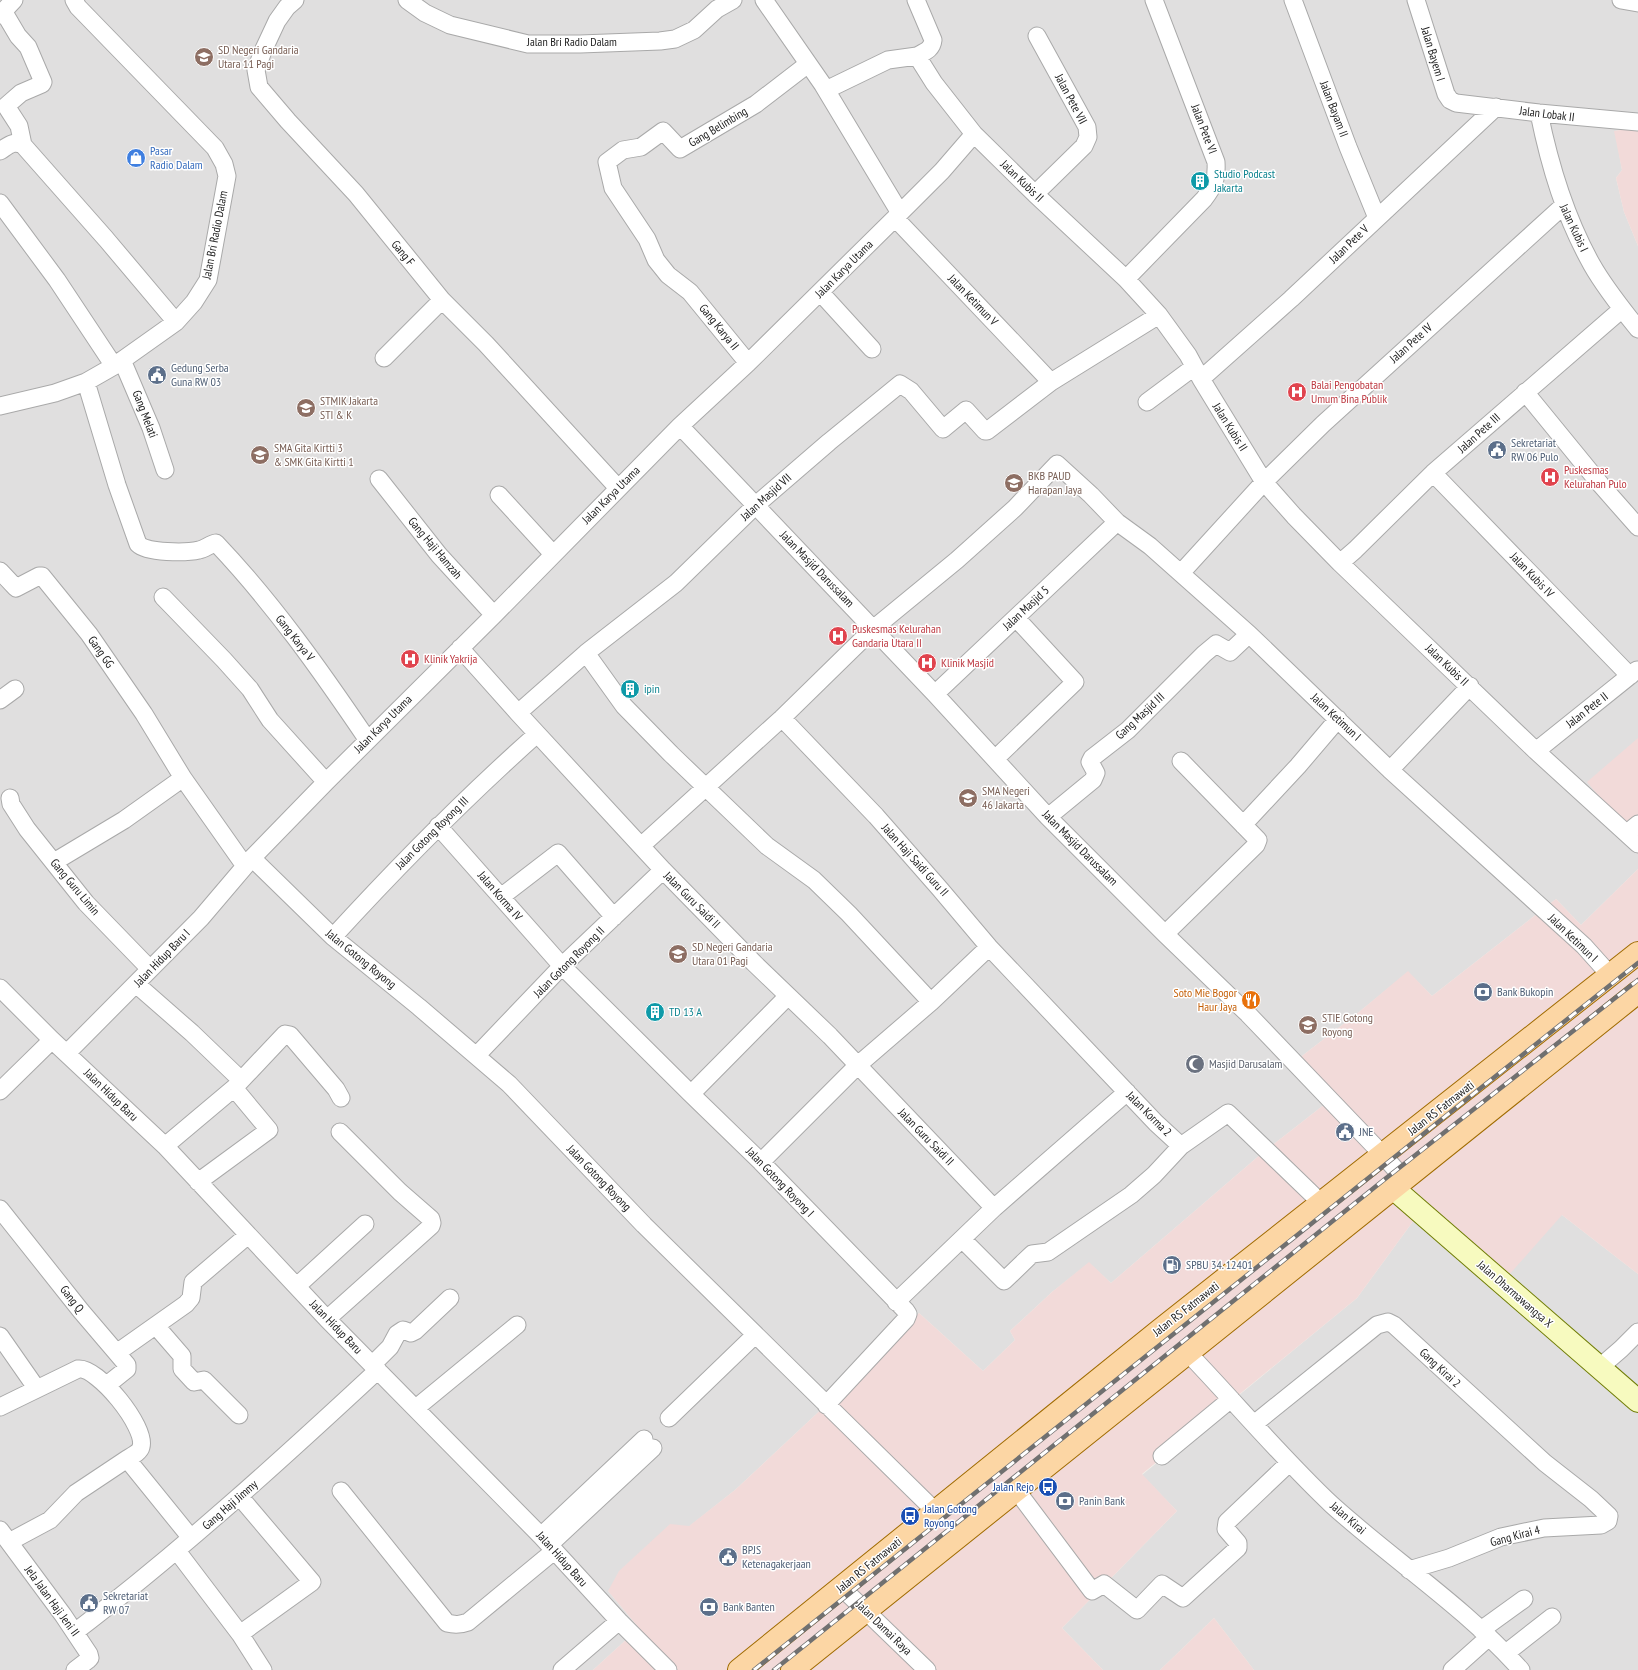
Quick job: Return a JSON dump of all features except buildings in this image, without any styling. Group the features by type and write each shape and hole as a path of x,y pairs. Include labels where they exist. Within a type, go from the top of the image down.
{"main road":[{"name":"Jalan RS Fatmawati","path":"739,1670 1160,1330 1638,953"},
{"path":"792,1670 1638,992"}],"street":[{"path":"14,0 1,14 5,14 18,36 28,47 43,82 42,84 21,93 6,106 19,126 23,145"},
{"name":"Jalan Bri Radio Dalam","path":"0,406 55,393 86,382 118,363 176,322 194,302 208,280 227,176 224,164 214,148 78,7 74,0"},
{"name":"Gang F","path":"296,0 287,7 277,21 263,51 256,70 259,87 283,116 356,194 442,300 486,344 618,488"},
{"name":"Jalan Bri Radio Dalam","path":"407,0 425,13 450,25 528,44 580,44 660,41 675,39 694,30 717,10 733,0"},
{"path":"764,0 825,88 898,215"},
{"path":"825,88 888,60 917,56 929,50 932,46 932,40 916,0"},
{"name":"Jalan Pete VI","path":"1126,279 1204,199 1213,186 1217,173 1216,162 1154,0"},
{"name":"Jalan Bayam II","path":"1293,0 1348,147 1377,218"},
{"name":"Jalan Bayem I","path":"1416,0 1446,94 1450,100 1456,103"},
{"path":"1621,0 1638,2"},
{"name":"Jalan Pete VII","path":"1035,194 1084,146 1088,137 1087,127 1038,36"},
{"name":"Jalan Kubis II","path":"917,56 934,83 974,134 1035,194 1126,279 1159,315 1175,335 1197,373 1269,477 1294,516 1340,563 1470,686 1536,751 1634,834"},
{"name":"Gang Belimbing","path":"607,162 623,150 641,147 663,131 680,150 756,104 808,64"},
{"name":"Jalan Lobak II","path":"1456,103 1496,107 1539,114 1638,122"},
{"name":"Jalan Pete V","path":"1146,402 1197,373 1291,299 1496,107"},
{"name":"Jalan Kubis I","path":"1539,114 1547,151 1563,206 1592,266 1638,329"},
{"name":"Jalan Karya Utama","path":"248,862 367,739 494,615 680,426 748,363 942,171 974,134"},
{"path":"0,151 12,143 18,142 23,145 106,239 176,322"},
{"name":"Gang Karya II","path":"607,162 613,188 647,239 656,260 668,275 690,292 748,363"},
{"name":"Gang Melati","path":"0,203 118,363 151,428 165,470"},
{"name":"Jalan Pete IV","path":"1181,573 1269,477 1334,413 1563,206"},
{"name":"Jalan Ketimun V","path":"898,215 1051,382"},
{"path":"820,292 872,349"},
{"path":"384,358 442,300"},
{"name":"Jalan Pete III","path":"1340,563 1433,473 1622,309"},
{"path":"1051,382 1159,315"},
{"name":"Gang Karya V","path":"86,382 117,485 138,544 144,549 189,551 204,549 216,543 267,601 283,624 322,673 367,739"},
{"name":"Jalan Masjid VII","path":"518,713 586,653 676,583 756,505 829,442 900,384 911,391 943,429 966,410 985,431 987,431 1051,382"},
{"path":"1525,392 1601,485 1638,527"},
{"name":"Jalan Masjid Darussalam","path":"680,426 935,694 1048,817 1165,934 1248,1014 1382,1154 1398,1183"},
{"name":"Jalan Ketimun I","path":"873,629 957,560 1010,513 1057,464 1091,495 1117,522 1150,546 1249,634 1390,770 1584,946 1610,975"},
{"name":"Jalan Kubis IV","path":"1433,473 1634,673"},
{"name":"Gang Haji Hamzah","path":"379,479 439,555 494,615"},
{"path":"499,495 553,554"},
{"name":"Jalan Masjid 5","path":"935,694 1117,522"},
{"name":"Gang GG","path":"0,571 16,588 39,576 42,576 89,634 144,714 182,778"},
{"path":"163,597 250,689 270,720 326,782"},
{"path":"995,759 1075,682 1016,618"},
{"path":"641,846 782,718 873,629"},
{"name":"Gang Masjid III","path":"1048,817 1093,780 1096,773 1090,762 1092,758 1128,730 1204,654 1216,644 1230,652 1249,634"},
{"name":"Jalan Guru Saidi II","path":"460,648 537,734 663,870 858,1065 994,1208"},
{"path":"586,653 624,706 767,846 814,880 849,914 930,1002"},
{"name":"Jalan Pete II","path":"1536,751 1634,673"},
{"path":"1390,770 1470,686"},
{"path":"0,700 15,689"},
{"name":"Jalan Haji Saidi Guru II","path":"782,718 876,816 989,947"},
{"path":"1243,825 1298,766 1338,720"},
{"name":"Jalan Gotong Royong III","path":"333,937 438,826 493,773 537,734"},
{"path":"1165,934 1256,845 1258,840 1181,761"},
{"path":"54,862 124,820 182,778"},
{"name":"Jalan Gotong Royong","path":"182,778 248,862 333,937 419,1006 509,1084 644,1225 935,1511"},
{"name":"Gang Guru Limin","path":"10,798 11,804 19,816 86,903 150,969"},
{"name":"Jalan Korma IV","path":"438,826 562,966"},
{"path":"500,897 558,853 614,917"},
{"name":"Jalan Hidup Baru I","path":"67,1053 200,918 248,862"},
{"name":"Jalan Gotong Royong II","path":"477,1056 562,966 663,870"},
{"path":"761,1162 858,1065 930,1002 989,947"},
{"name":"Jalan Korma 2","path":"989,947 1156,1124 1181,1146 1228,1113 1314,1196 1320,1204"},
{"name":"Jalan Gotong Royong I","path":"562,966 761,1162 908,1314 906,1319 826,1405"},
{"path":"136,984 192,1033 237,1084 269,1130 198,1182"},
{"name":"Jalan Hidup Baru","path":"0,988 52,1040 164,1146 327,1319 416,1408 548,1544 618,1621 668,1670"},
{"path":"691,1094 788,996"},
{"path":"164,1146 237,1084 287,1034 290,1035 336,1090 340,1098"},
{"path":"0,1091 52,1040"},
{"path":"896,1302 994,1208 1127,1092"},
{"path":"327,1319 431,1226 432,1223 431,1219 400,1192 340,1132"},
{"path":"962,1239 1004,1281 1032,1254 1048,1252 1131,1195 1154,1175 1181,1146"},
{"name":"Jalan Dharmawangsa X","path":"1398,1183 1599,1368 1638,1401"},
{"name":"Gang Q","path":"0,1209 81,1311 118,1352 128,1367 107,1385"},
{"path":"297,1286 365,1224"},
{"path":"118,1352 186,1304 191,1298 193,1282 248,1234"},
{"name":"Gang Haji Jimmy","path":"75,1632 123,1596 240,1497 375,1367 390,1347 397,1334 403,1330 411,1333 415,1331 450,1298"},
{"name":"Gang Kirai 2","path":"1254,1424 1377,1325 1388,1322 1394,1325 1545,1463 1602,1508 1609,1516 1609,1519 1606,1523 1601,1525"},
{"path":"416,1408 517,1324"},
{"path":"156,1326 182,1356 182,1369 194,1382 204,1380 239,1415"},
{"path":"1599,1368 1638,1332"},
{"path":"669,1418 755,1335"},
{"path":"0,1336 37,1388"},
{"name":"Jalan Kirai","path":"1188,1353 1289,1463 1333,1505 1409,1570 1454,1605 1485,1633 1512,1664"},
{"path":"0,1407 81,1368 107,1385 130,1413 142,1446 140,1450 76,1494 50,1520 5,1536"},
{"path":"1162,1456 1231,1399"},
{"path":"341,1491 447,1623 458,1625 468,1622 649,1444"},
{"path":"127,1459 191,1538"},
{"path":"1017,1491 1092,1591 1104,1584 1137,1610 1162,1584 1183,1598 1238,1548 1238,1544 1226,1529 1227,1522 1289,1463"},
{"path":"240,1497 312,1582 240,1634"},
{"name":"Gang Kirai 4","path":"1409,1570 1449,1558 1501,1537 1544,1528 1601,1525"},
{"name":"Jela Jalan Haji Jeni II","path":"5,1536 75,1632 90,1656 86,1662 75,1670"},
{"path":"177,1550 240,1634 263,1670"},
{"name":"Jalan Damai Raya","path":"842,1586 927,1670"},
{"path":"1452,1670 1485,1633 1524,1599"},
{"path":"1512,1664 1552,1617"},
{"path":"562,1670 618,1621"}],"shaded area":[{"path":"0,0 1638,0 1638,127 1615,131 1622,170 1616,178 1624,212 1638,246 1638,869 1581,925 1556,899 1432,996 1408,972 1298,1059 1334,1097 1261,1154 1111,1283 1089,1263 1052,1292 1010,1331 1015,1340 983,1371 919,1313 826,1405 735,1490 608,1591 639,1628 593,1670 0,1670"},
{"path":"1638,127 1638,246 1624,212 1616,178 1622,170 1614,131"},
{"path":"1638,738 1638,814 1624,826 1587,782"},
{"path":"1638,869 1638,1274 1562,1215 1508,1276 1425,1205 1357,1298 1142,1474 1177,1511 1062,1628 1103,1670 593,1670 639,1628 608,1591 619,1571 670,1524 689,1526 735,1490 826,1405 919,1313 983,1371 1015,1340 1010,1331 1052,1292 1089,1262 1111,1283 1261,1154 1334,1097 1298,1059 1359,1012 1408,971 1432,996 1556,899 1581,925"},
{"path":"1425,1205 1562,1215 1638,1274 1638,1670 1254,1670 1214,1618 1160,1670 1103,1670 1062,1628 1177,1511 1142,1475 1357,1298"},
{"path":"1214,1618 1254,1670 1160,1670"}],"railway":[{"path":"754,1670 1638,963"},
{"path":"774,1670 1385,1179 1638,980"}],"place":[{"name":"SD Negeri Gandaria Utara 11 Pagi","path":"204,57"},
{"name":"Pasar Radio Dalam","path":"136,158"},
{"name":"Studio Podcast Jakarta","path":"1200,181"},
{"name":"Gedung Serba Guna RW 03","path":"157,375"},
{"name":"Balai Pengobatan Umum Bina Publik","path":"1297,392"},
{"name":"STMIK Jakarta STI & K","path":"306,408"},
{"name":"Sekretariat RW 06 Pulo","path":"1497,450"},
{"name":"SMA Gita Kirtti 3 & SMK Gita Kirtti 1","path":"260,455"},
{"name":"Puskesmas Kelurahan Pulo","path":"1550,477"},
{"name":"BKB PAUD Harapan Jaya","path":"1014,483"},
{"name":"Puskesmas Kelurahan Gandaria Utara II","path":"838,636"},
{"name":"Klinik Yakrija","path":"410,659"},
{"name":"Klinik Masjid","path":"927,663"},
{"name":"ipin","path":"630,689"},
{"name":"SMA Negeri 46 Jakarta","path":"968,798"},
{"name":"SD Negeri Gandaria Utara 01 Pagi","path":"678,954"},
{"name":"Bank Bukopin","path":"1483,992"},
{"name":"Soto Mie Bogor Haur Jaya","path":"1251,1000"},
{"name":"TD 13 A","path":"655,1012"},
{"name":"STIE Gotong Royong","path":"1308,1025"},
{"name":"Masjid Darusalam","path":"1195,1064"},
{"name":"JNE","path":"1345,1132"},
{"name":"SPBU 34. 12401","path":"1172,1265"},
{"name":"Jalan Rejo","path":"1048,1487"},
{"name":"Panin Bank","path":"1065,1501"},
{"name":"Jalan Gotong Royong","path":"910,1516"},
{"name":"BPJS Ketenagakerjaan","path":"728,1557"},
{"name":"Sekretariat RW 07","path":"89,1603"},
{"name":"Bank Banten","path":"709,1607"}]}
